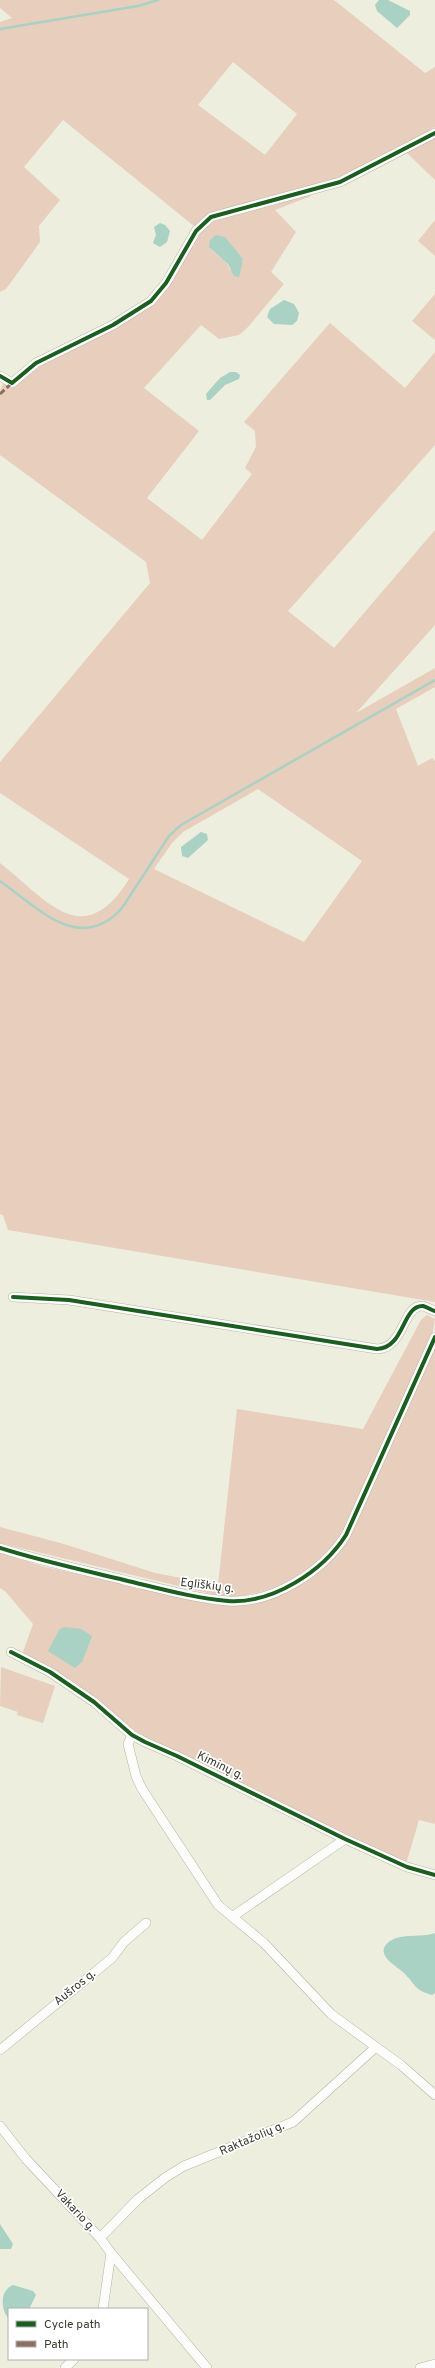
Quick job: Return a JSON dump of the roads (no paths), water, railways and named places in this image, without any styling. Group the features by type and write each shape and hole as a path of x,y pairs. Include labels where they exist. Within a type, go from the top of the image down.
{"street":[{"path":"0,376 12,383 36,363 113,325 151,301 166,284 196,231 212,217 340,182 435,133"},
{"path":"13,1297 69,1300 377,1349 386,1348 392,1344 410,1313 417,1307 424,1306 435,1311"},
{"name":"Egliškių g.","path":"0,1548 38,1560 178,1593 230,1601 255,1598 281,1590 298,1581 325,1560 346,1535 435,1337"},
{"name":"Kiminų g.","path":"11,1652 50,1672 94,1702 132,1735 345,1839 407,1867 435,1875"},
{"path":"132,1735 128,1744 129,1752 136,1776 142,1789 218,1905 264,1943 331,2014 401,2065 435,2095"},
{"path":"232,1917 345,1839"},
{"name":"Aušros g.","path":"0,2050 112,1958 124,1942 146,1924"},
{"name":"Raktažolių g.","path":"100,2238 138,2199 166,2177 184,2166 293,2122 376,2047"},
{"name":"Vakario g.","path":"0,2126 26,2159 100,2238 207,2368"},
{"path":"103,2308 111,2253"},
{"path":"65,2368 73,2360"},
{"path":"420,2368 435,2364"}],"water":[{"path":"379,0 388,0 410,11 410,15 397,28 377,11 375,5"},
{"path":"160,223 165,225 170,231 167,242 160,247 153,243 156,235 154,227"},
{"path":"216,235 225,237 243,259 239,277 234,276 228,264 209,247 210,240"},
{"path":"284,300 294,304 299,313 297,321 292,325 274,324 267,317 270,309"},
{"path":"230,372 236,372 240,375 239,379 225,385 210,400 207,400 206,394 220,378"},
{"path":"201,832 207,834 208,840 188,858 182,856 181,847"},
{"path":"64,1627 81,1629 92,1636 82,1662 75,1668 48,1651 59,1630"},
{"path":"435,1933 435,1993 432,1995 418,1989 404,1973 388,1959 384,1950 385,1946 390,1941 401,1937"},
{"path":"0,2224 13,2244 11,2249 0,2249"},
{"path":"13,2285 33,2291 36,2295 30,2308 8,2308 8,2318 4,2310 3,2300 9,2287"}],"waterway":[{"path":"0,29 138,6 158,0"},
{"path":"0,881 44,914 60,922 75,927 91,927 106,921 122,908 169,836 181,825 435,680"}]}
